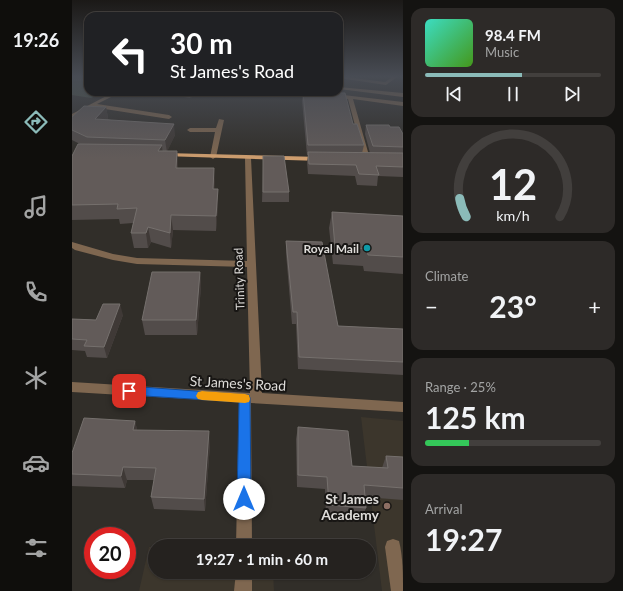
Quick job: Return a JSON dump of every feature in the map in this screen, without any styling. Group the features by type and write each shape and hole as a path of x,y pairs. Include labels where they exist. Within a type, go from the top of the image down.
{"main road":[{"path":"160,155 327,159"},
{"path":"359,159 370,160"}],"street":[{"path":"72,116 94,104"},
{"path":"351,104 370,160"},
{"path":"91,105 169,117"},
{"path":"213,157 221,120"},
{"path":"190,130 219,130"},
{"name":"Trinity Road","path":"244,539 250,398 252,264 248,158"},
{"path":"72,245 106,255 137,261 252,264"},
{"name":"St James's Road","path":"72,387 403,407"},
{"path":"393,547 400,591"},
{"path":"244,579 244,591"}],"shaded area":[{"name":"St James Academy","path":"361,417 403,421 403,591 382,591"},
{"path":"148,551 148,579 273,579 274,591 139,591"}],"building":[{"path":"304,104 348,104 353,124 357,124 364,145 308,145"},
{"path":"84,106 106,107 95,119 174,124 165,140 87,137 72,130 72,117"},
{"path":"366,125 389,125 390,127 399,127 403,134 403,147 373,146"},
{"path":"78,144 162,145 158,151 177,151 176,168 214,168 213,189 218,189 216,216 171,215 170,233 148,227 146,233 131,233 137,208 117,209 118,204 72,205 72,156"},
{"path":"308,152 403,153 403,167 376,166 379,175 359,174 356,165 309,164"},
{"path":"263,156 284,156 289,192 263,192"},
{"path":"332,212 403,216 403,257 368,255 367,249 335,247"},
{"path":"286,241 322,242 338,326 403,329 403,362 299,357 297,312 293,312"},
{"path":"152,272 200,272 196,320 142,320"},
{"path":"103,304 120,304 104,347 84,346 87,340 72,339 72,319 96,320"},
{"path":"84,418 135,421 133,430 209,431 204,499 151,497 156,468 123,467 121,476 72,474 72,453"},
{"path":"298,427 348,431 352,466 388,468 386,456 403,457 403,488 364,485 366,508 329,505 327,477 298,475"}],"slow traffic":[{"path":"202,396 245,399"}],"place":[{"name":"Royal Mail","path":"367,248"},
{"name":"St James Academy","path":"387,506"}],"route":[{"path":"129,391 245,398 244,499"}]}
